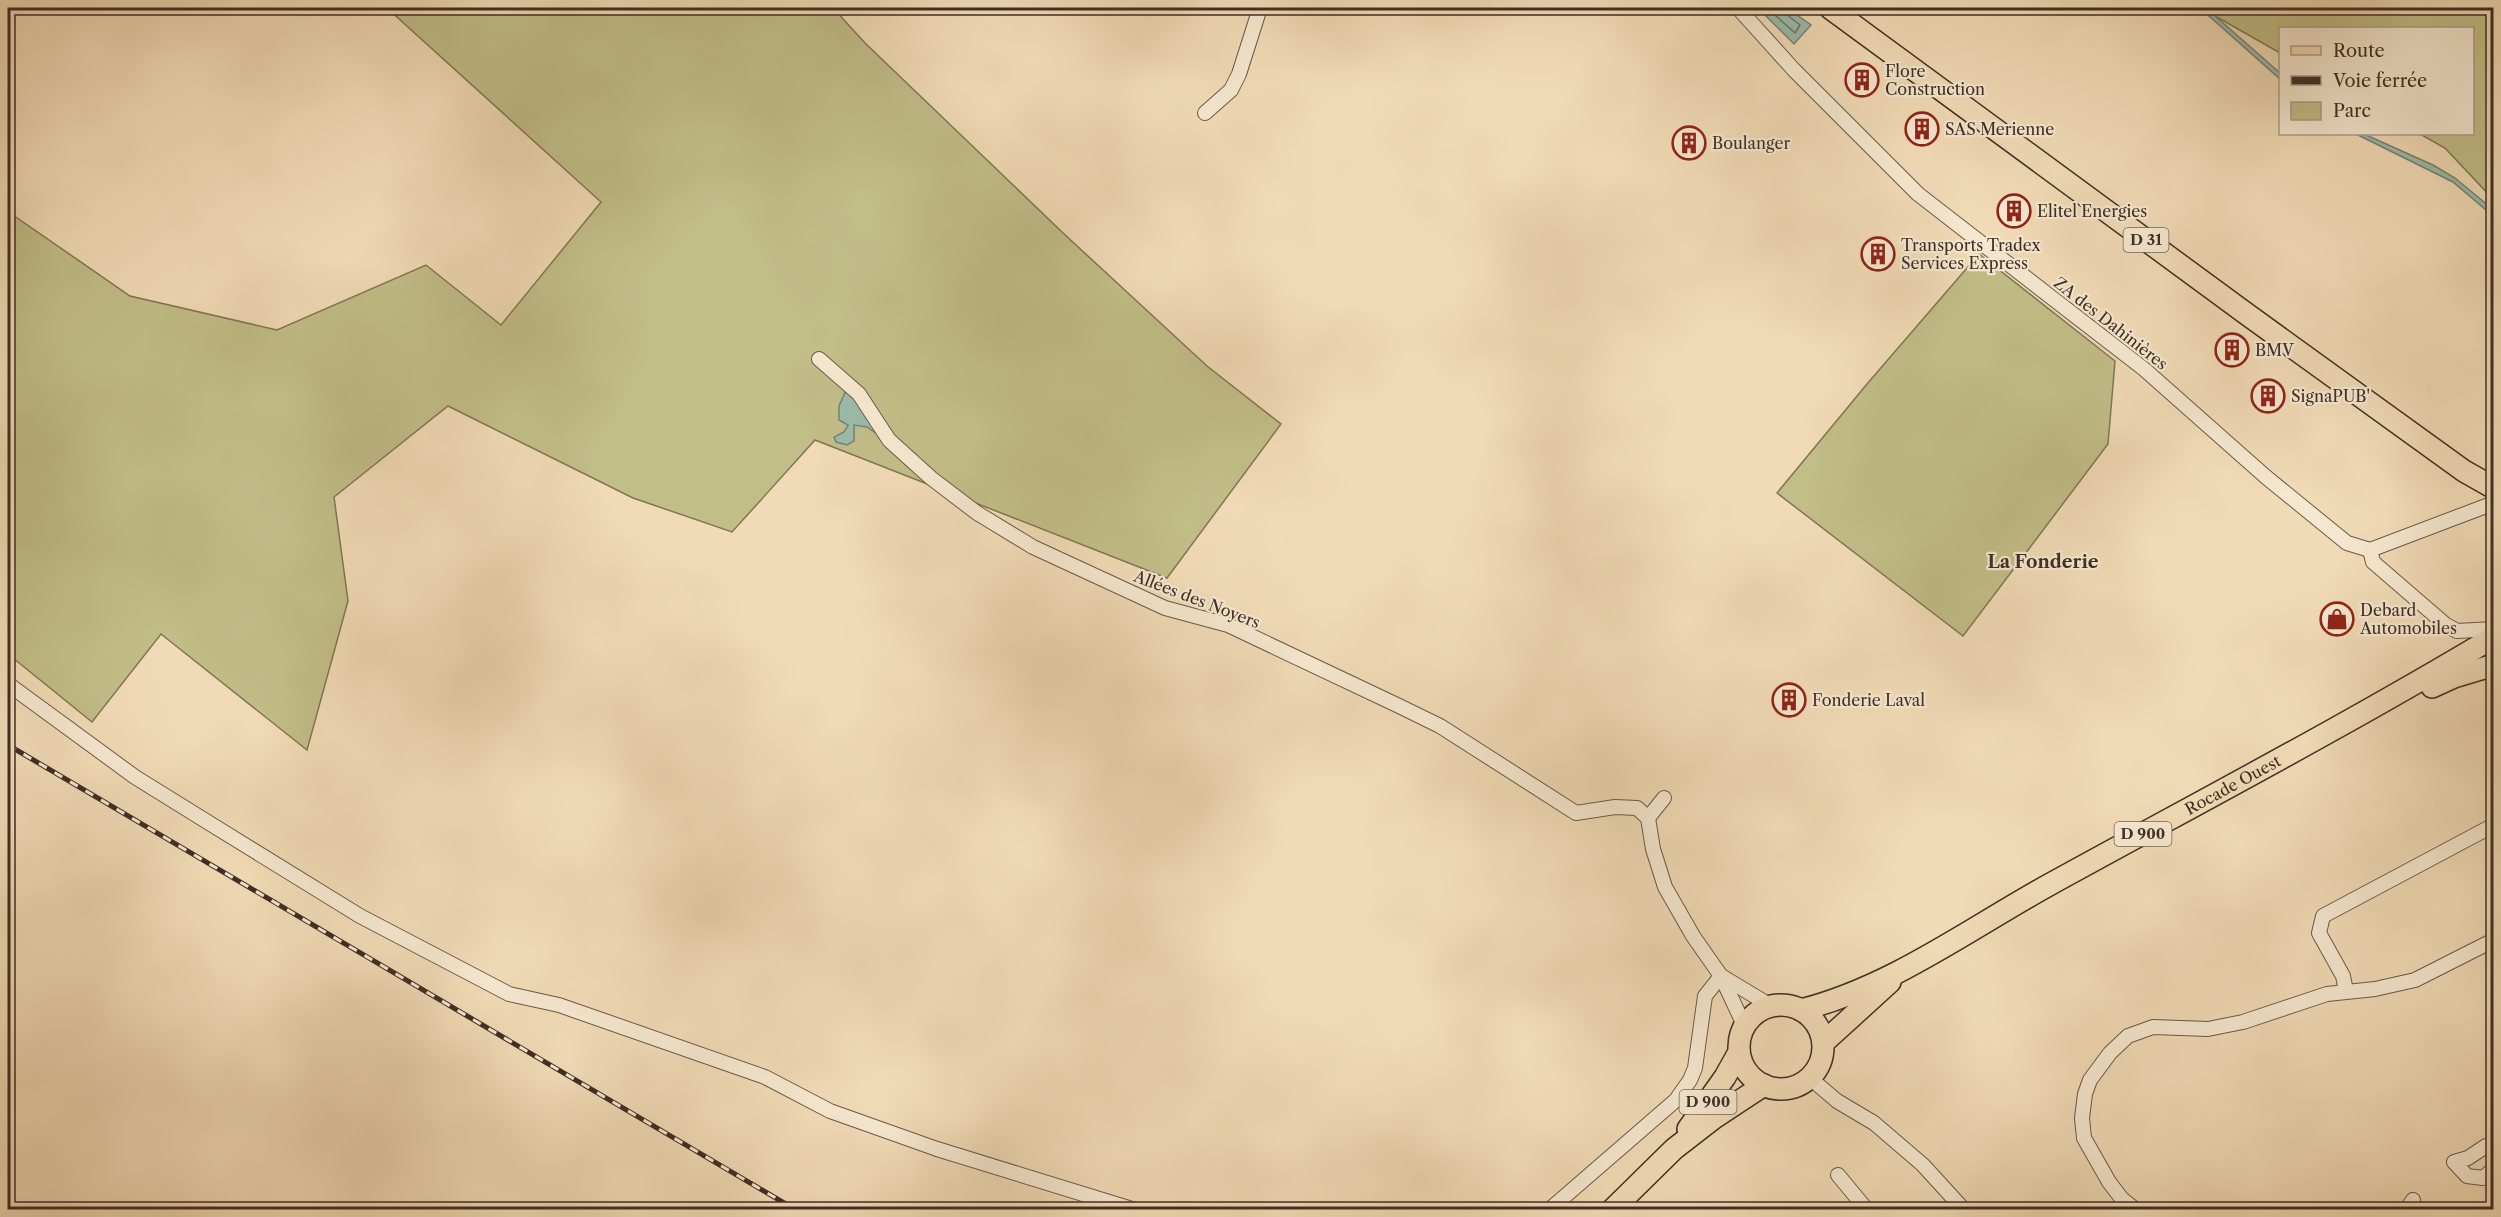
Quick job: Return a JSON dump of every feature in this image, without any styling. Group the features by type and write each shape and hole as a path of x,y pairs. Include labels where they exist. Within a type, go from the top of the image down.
{"main road":[{"name":"D 31","path":"1830,8 2248,315 2464,471 2493,488"},
{"name":"D 31","path":"2464,471 2493,501"},
{"name":"Rocade Ouest","path":"1801,1010 1837,999 1902,971 2033,894 2407,689 2493,637"},
{"name":"Rocade Ouest","path":"2407,689 2493,652"},
{"path":"2386,700 2411,698 2454,677 2493,665"},
{"name":"Rocade Ouest","path":"1823,1042 1902,971"},
{"path":"1771,1006 1792,1006 1801,1010 1812,1018 1823,1042 1818,1067 1810,1078 1788,1088 1764,1085 1748,1071 1739,1052 1744,1026 1761,1010 1771,1006"},
{"name":"D 900","path":"1674,1149 1725,1077 1739,1052"},
{"name":"D 900","path":"1612,1209 1674,1149 1714,1118 1764,1085"}],"street":[{"path":"1205,113 1231,90 1239,74 1260,8"},
{"name":"ZA des Dahinières","path":"1738,8 1794,70 1918,194 2144,369 2266,477 2347,543 2370,550"},
{"name":"Allées des Noyers","path":"819,359 859,394 889,440 931,478 977,513 1033,547 1166,608 1228,625 1440,726 1576,813 1615,807 1637,808 1648,818"},
{"path":"2493,501 2370,550 2373,562 2446,625 2457,631 2493,629"},
{"path":"8,684 135,777 214,826 360,916 509,994 559,1005 765,1077 830,1111 937,1149 1135,1209"},
{"path":"1664,798 1648,818 1653,849 1665,887 1721,976 1744,1026"},
{"path":"2346,991 2343,976 2319,933 2324,916 2493,825"},
{"path":"2136,1209 2122,1198 2109,1182 2084,1138 2082,1118 2085,1094 2090,1080 2110,1053 2128,1036 2153,1027 2208,1029 2243,1022 2326,994 2375,989 2415,980 2493,940"},
{"path":"1721,976 1771,1006"},
{"path":"1550,1209 1676,1100 1690,1080 1695,1068 1705,996 1721,976"},
{"path":"1810,1078 1837,1101 1874,1123 1923,1166 1964,1209"},
{"path":"2493,1149 2486,1146 2468,1158 2454,1162 2467,1176 2483,1178 2493,1169"},
{"path":"1838,1175 1868,1209"}],"green space":[{"path":"387,8 833,8 865,43 1063,233 1207,366 1281,424 1167,578 815,440 732,532 633,498 448,406 334,497 348,601 307,750 161,634 92,722 8,654 8,217 10,213 130,296 277,330 426,265 501,325 601,202"},
{"path":"2201,8 2493,8 2493,199 2445,148 2422,135 2474,135 2474,27 2279,27 2279,52"},
{"path":"1979,254 2115,361 2108,444 1963,636 1777,493"}],"water":[{"path":"1758,8 1787,8 1811,25 1794,44"},
{"path":"2200,8 2206,8 2279,72 2279,78"},
{"path":"2358,135 2366,135 2433,165 2455,178 2490,207 2493,216 2453,182"},
{"path":"847,388 880,428 877,434 867,427 854,425 854,441 847,445 836,442 834,437 844,432 848,425 839,420 839,406"}],"railway":[{"path":"8,745 796,1210"}],"place":[{"name":"Flore Construction","path":"1862,80"},
{"name":"SAS Merienne","path":"1922,129"},
{"name":"Boulanger","path":"1689,143"},
{"name":"Elitel Energies","path":"2014,211"},
{"name":"Transports Tradex Services Express","path":"1878,254"},
{"name":"BMV","path":"2232,350"},
{"name":"SignaPUB'","path":"2268,396"},
{"name":"Debard Automobiles","path":"2337,619"},
{"name":"Fonderie Laval","path":"1789,700"}],"district":[{"name":"La Fonderie","path":"2043,562"}]}
